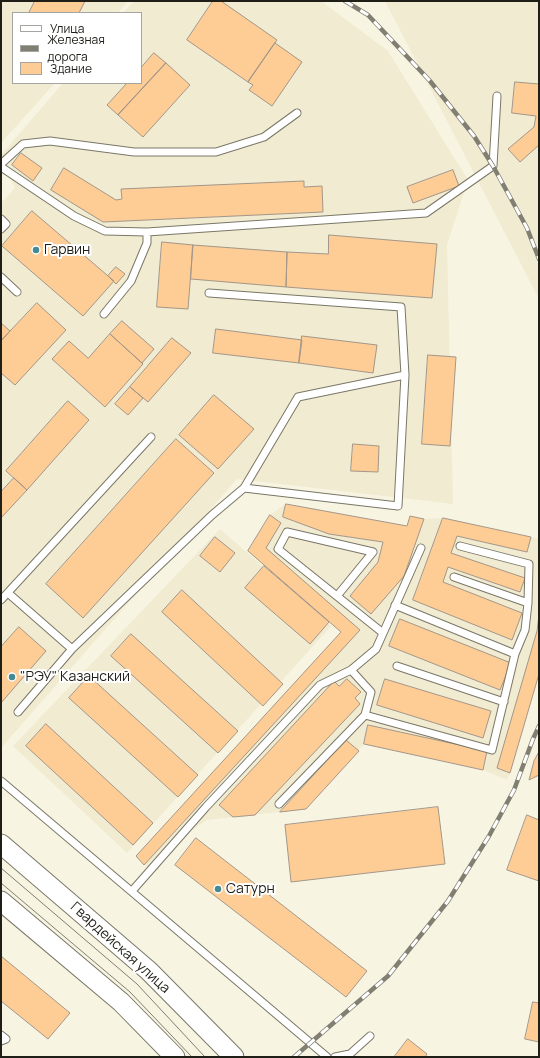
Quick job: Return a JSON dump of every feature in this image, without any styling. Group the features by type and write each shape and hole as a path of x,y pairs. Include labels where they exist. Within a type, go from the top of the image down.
{"main road":[{"name":"Гвардейская улица","path":"1,844 149,971 234,1057"},
{"path":"1,901 121,1002 175,1057"}],"lane":[{"path":"297,113 264,137 216,152 134,152 50,141 23,144 1,166 74,216 105,231 146,232 426,213 493,166 498,96"},
{"path":"1,219 6,224 1,229"},
{"path":"104,314 131,281 147,242 146,232"},
{"path":"1,277 17,292"},
{"path":"209,293 401,307 405,375 398,506 244,488"},
{"path":"18,712 72,649 212,515 244,488 298,397 405,375"},
{"path":"1,600 151,437"},
{"path":"337,596 373,552 287,532 278,549 383,633"},
{"path":"365,715 492,750 515,654 525,630 528,603 529,564 460,546"},
{"path":"132,891 206,807 320,685 351,670 376,649 421,548"},
{"path":"454,577 528,603"},
{"path":"8,592 72,649"},
{"path":"395,605 515,654"},
{"path":"397,666 504,702"},
{"path":"279,804 365,715 371,692 351,670"},
{"path":"1,781 327,1057"},
{"path":"1,1035 6,1039 1,1041"},
{"path":"335,1057 350,1054 370,1036"}],"shaded area":[{"path":"1,1 128,1 119,12 12,12 12,84 54,84 1,143"},
{"path":"134,1 321,1 388,51 468,180 447,245 453,504 237,479 1,748 1,203 15,188 1,155 62,84 142,84 142,12 124,12"},
{"path":"385,1 539,1 539,299"},
{"path":"286,504 407,526 410,516 424,519 443,518 539,539 539,674 510,773 507,780 483,770 364,744 306,809 207,820 181,837 157,871 150,870 136,856 341,632 248,551 270,515"},
{"path":"220,529 331,626 127,853 13,746"}],"building":[{"path":"35,1 85,1 80,12 30,12"},
{"path":"213,1 221,1 277,40 248,82 187,40"},
{"path":"275,43 302,62 272,106 249,90 253,85 248,82"},
{"path":"154,53 166,63 118,115 107,105 126,84 142,84 142,67"},
{"path":"166,63 190,85 143,137 118,115"},
{"path":"515,82 539,84 539,145 520,162 508,149 534,127 536,116 512,113"},
{"path":"21,153 42,168 33,181 12,165"},
{"path":"64,168 116,200 122,199 121,189 304,181 304,187 322,186 323,212 103,222 51,190"},
{"path":"453,170 459,186 413,203 407,187"},
{"path":"32,211 114,281 83,316 2,246"},
{"path":"329,235 437,244 432,298 286,287 287,252 328,254"},
{"path":"162,242 193,245 188,309 157,307"},
{"path":"193,245 287,252 286,287 191,279"},
{"path":"116,267 125,274 116,284 108,276"},
{"path":"37,303 66,330 15,385 1,373 1,341"},
{"path":"122,321 154,349 142,363 110,334"},
{"path":"1,323 10,331 1,341"},
{"path":"216,329 302,340 299,363 213,353"},
{"path":"110,334 143,364 105,407 52,359 69,341 88,358"},
{"path":"302,336 377,345 373,373 299,363"},
{"path":"172,338 191,353 148,402 130,387"},
{"path":"428,355 456,357 450,446 422,444"},
{"path":"130,387 143,398 128,415 115,404"},
{"path":"214,395 254,429 218,469 179,435"},
{"path":"68,401 89,420 27,490 6,471"},
{"path":"176,439 214,473 83,618 46,584"},
{"path":"353,444 379,446 378,472 351,471"},
{"path":"14,478 27,490 1,518 1,492"},
{"path":"286,504 407,526 410,516 424,519 404,576 371,614 350,596 378,562 383,542 329,534 283,517"},
{"path":"270,515 281,523 266,548 360,630 144,865 136,856 341,632 248,551"},
{"path":"443,518 531,537 527,552 457,536 451,553 525,578 520,592 448,567 443,582 522,613 512,640 413,600"},
{"path":"215,537 235,553 220,572 200,556"},
{"path":"264,566 329,622 310,644 245,588"},
{"path":"182,590 283,684 263,706 162,612"},
{"path":"539,615 539,674 510,773 497,768 537,631"},
{"path":"400,619 511,663 500,690 389,646"},
{"name":"\"РЭУ\" Казанский","path":"19,627 46,651 1,703 1,647"},
{"path":"131,634 238,731 218,753 111,656"},
{"path":"89,676 198,775 178,797 69,698"},
{"path":"347,679 361,692 355,698 360,704 255,815 233,817 219,805 334,681 339,686"},
{"path":"385,679 491,711 483,738 377,705"},
{"path":"46,724 153,823 133,845 26,746"},
{"path":"368,725 487,751 483,770 364,744"},
{"path":"346,740 359,751 306,809 280,812"},
{"path":"539,752 539,775 529,780 534,761"},
{"path":"438,807 445,864 291,882 285,825"},
{"path":"527,815 539,820 539,881 507,870"},
{"path":"196,838 367,971 346,997 175,865"},
{"path":"1,956 70,1013 48,1039 1,1001"},
{"path":"533,1002 539,1003 539,1042 525,1039"},
{"path":"408,1039 427,1054 425,1057 395,1056"}],"tram line":[{"path":"1,868 137,984 205,1057"},
{"path":"1,883 130,992 192,1057"}],"railway":[{"path":"345,1 368,15 430,81 474,136 493,166 527,228 539,259"},
{"path":"294,1057 388,976 448,901 489,836 514,790 539,726"}],"place":[{"name":"Гарвин","path":"36,250"},
{"name":"\"РЭУ\" Казанский","path":"12,677"},
{"name":"Сатурн","path":"218,889"}]}
